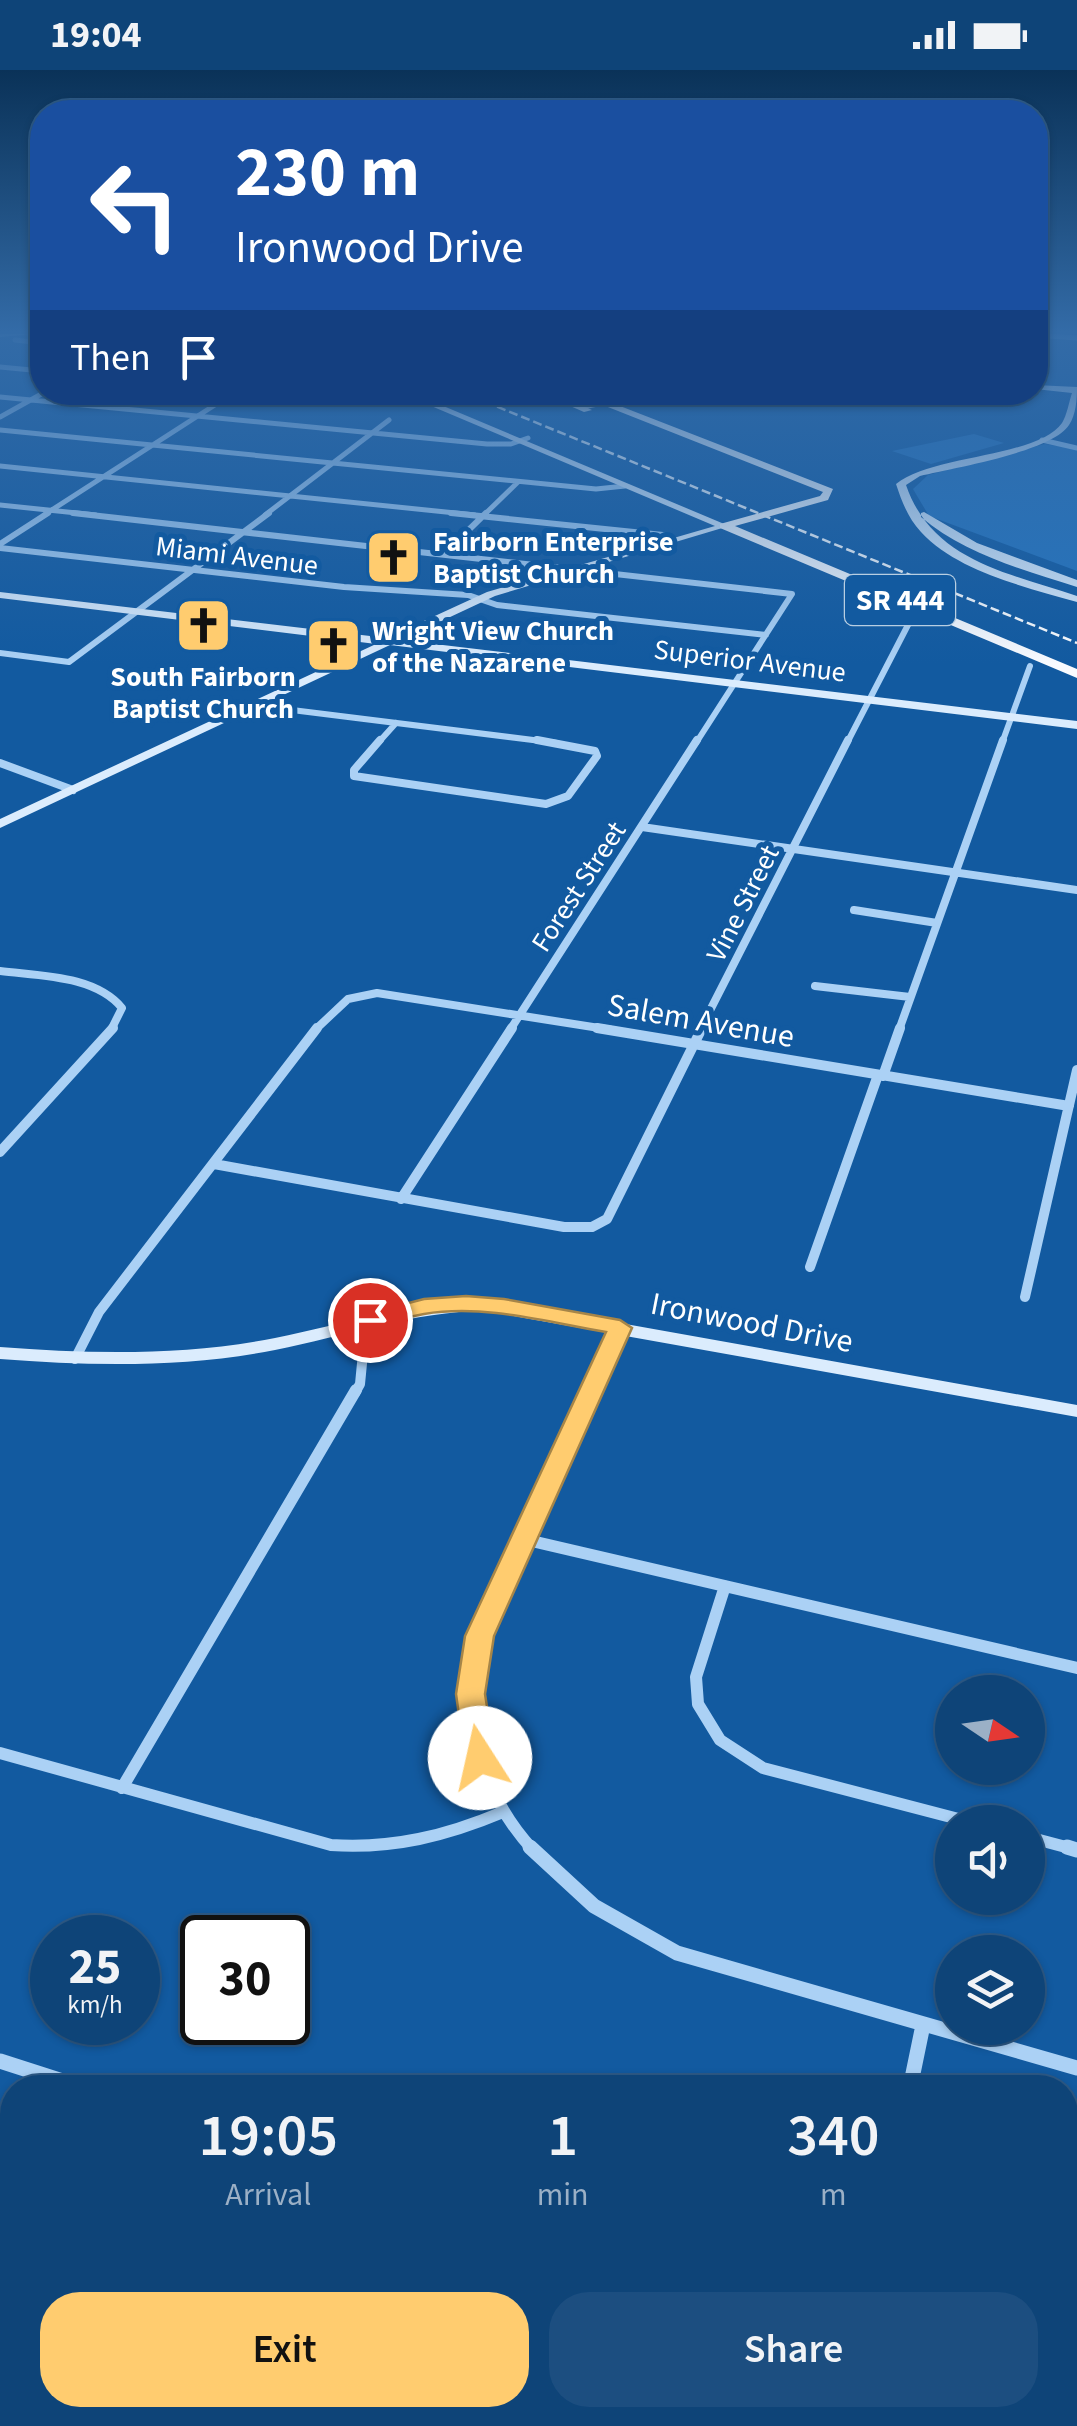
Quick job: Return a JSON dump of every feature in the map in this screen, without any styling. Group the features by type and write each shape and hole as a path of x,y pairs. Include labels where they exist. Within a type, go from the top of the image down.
{"main road":[{"path":"676,444 806,494 812,502"},
{"path":"708,444 830,491 828,496 812,502 728,525"},
{"name":"SR 444","path":"728,525 1077,665"},
{"name":"SR 444","path":"934,610 1077,674"}],"street":[{"path":"141,444 596,490 625,486"},
{"path":"0,652 69,662 140,612 356,444"},
{"path":"532,444 625,486 728,525"},
{"path":"533,444 728,525"},
{"path":"1028,444 909,477 900,484 901,490 916,518 942,546 1077,600"},
{"path":"0,546 152,445"},
{"path":"0,466 663,534"},
{"path":"930,471 909,484 910,492 930,521 969,542 1077,584"},
{"path":"445,553 518,482"},
{"path":"0,505 574,568"},
{"path":"0,824 480,598 728,525"},
{"name":"Miami Avenue","path":"0,546 480,598 496,605 766,635"},
{"name":"Forest Street","path":"401,1199 791,596 781,590 574,568"},
{"name":"Superior Avenue","path":"0,596 1077,725"},
{"name":"Vine Street","path":"401,1199 564,1227 592,1226 611,1214 748,934 909,623 934,610"},
{"path":"810,1268 1030,666"},
{"path":"265,700 292,710 396,723 593,749 596,756 571,792 553,803 354,776 354,770 396,723"},
{"path":"0,763 73,790"},
{"path":"642,828 1077,890"},
{"path":"854,910 938,923"},
{"path":"0,971 94,987 115,996 122,1008 117,1023 0,1152"},
{"path":"815,986 910,997"},
{"name":"Salem Avenue","path":"214,1164 331,1011 344,998 370,992 1068,1106"},
{"path":"1025,1297 1044,1230 1077,1070"},
{"path":"75,1359 99,1312 214,1164 401,1199"},
{"name":"Ironwood Drive","path":"0,1353 75,1359 151,1359 233,1352 424,1307 504,1306 1077,1412"},
{"path":"122,1788 360,1384 363,1353 343,1326"},
{"path":"620,1328 484,1625 470,1694 480,1758 504,1812 540,1861 572,1890 643,1937 702,1962 1077,2068"},
{"path":"523,1539 1077,1668"},
{"path":"725,1586 696,1677 698,1704 720,1740 747,1760 780,1774 935,1813"},
{"path":"0,1753 331,1845 355,1848 428,1841 504,1812"},
{"path":"1045,1842 1077,1850"},
{"path":"913,2075 923,2024"},
{"path":"0,2061 44,2075"}],"shaded area":[{"path":"926,444 1001,444 931,464 892,451"},
{"path":"1045,444 1077,449 1077,571 929,516 913,489 928,475"}],"railway":[{"path":"588,444 1077,643"}],"place":[{"name":"Fairborn Enterprise Baptist Church","path":"394,557"},
{"name":"South Fairborn Baptist Church","path":"203,625"},
{"name":"Wright View Church of the Nazarene","path":"333,646"}],"route":[{"path":"370,1320 424,1307 466,1304 504,1306 620,1328 480,1636 470,1694 480,1758"}]}
